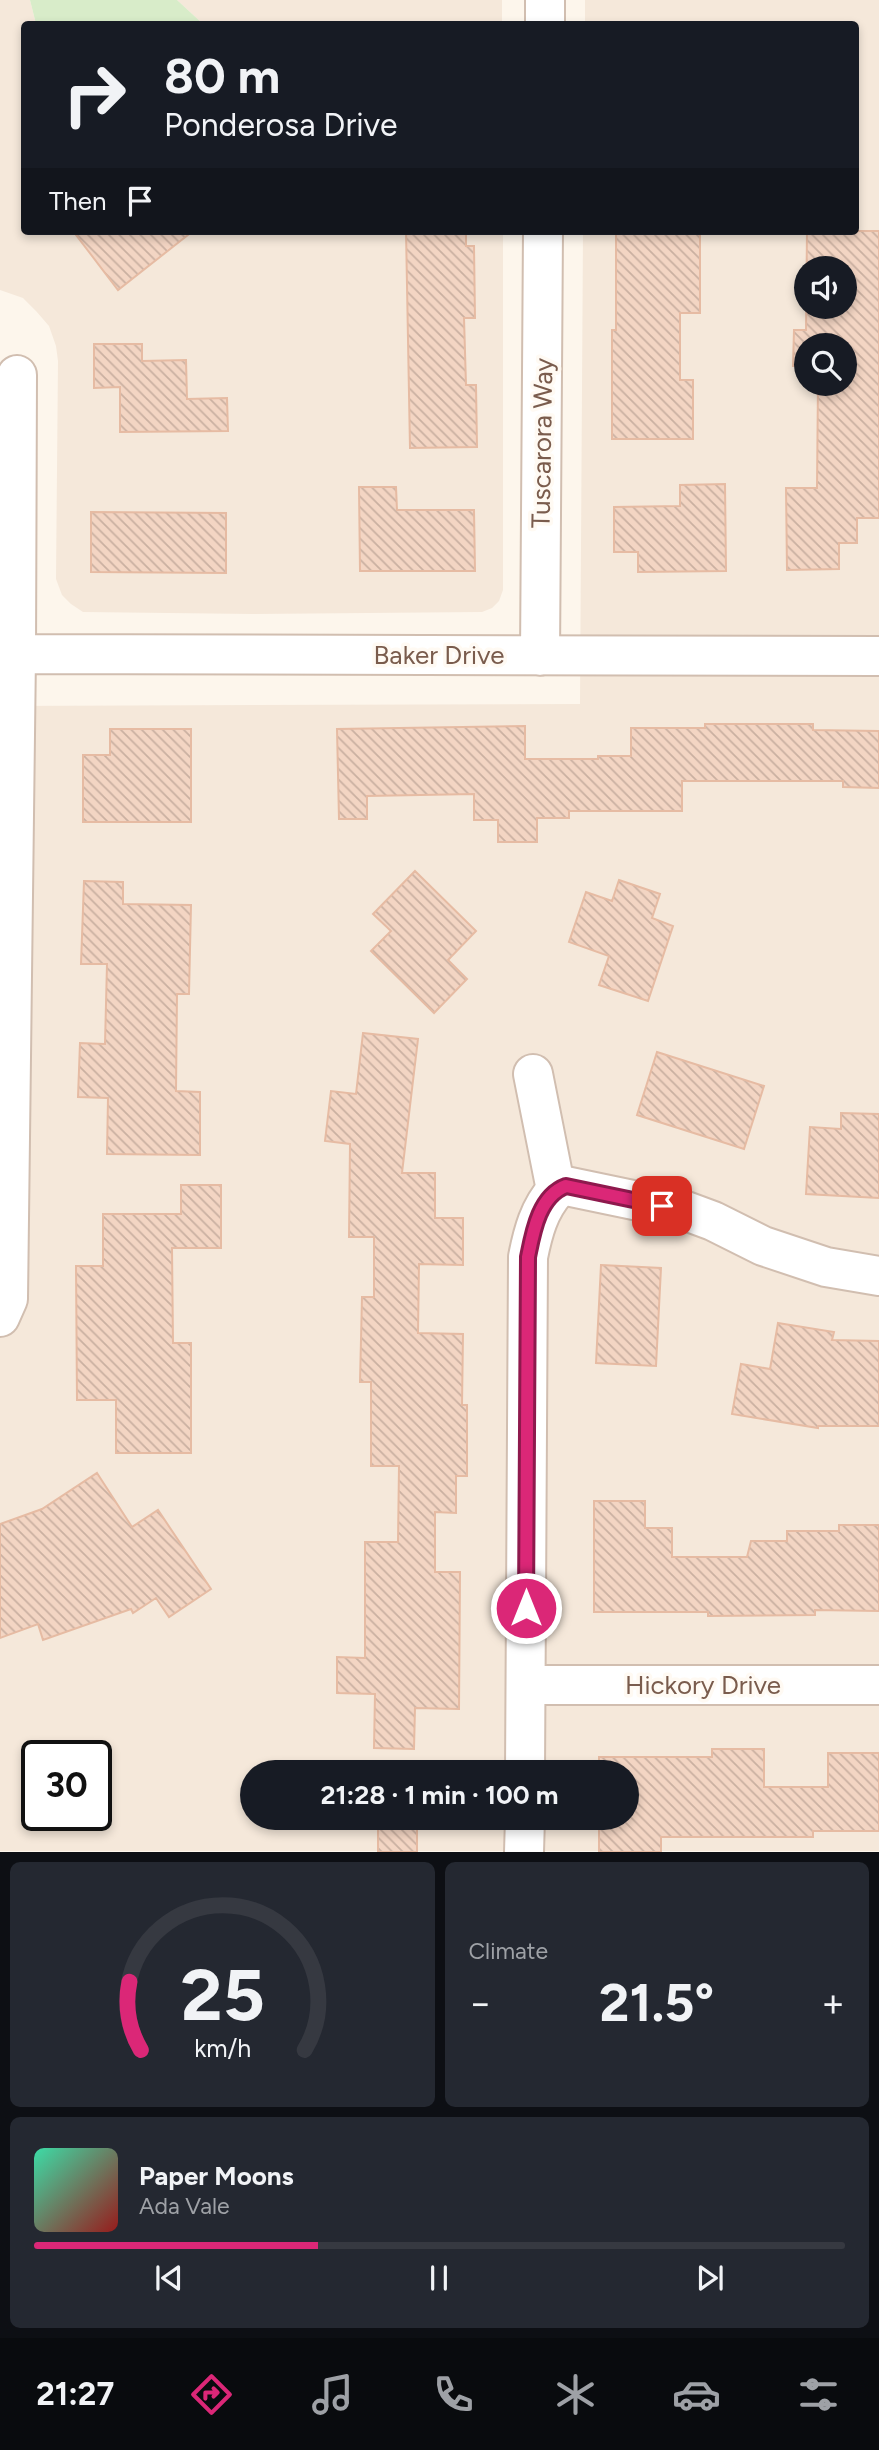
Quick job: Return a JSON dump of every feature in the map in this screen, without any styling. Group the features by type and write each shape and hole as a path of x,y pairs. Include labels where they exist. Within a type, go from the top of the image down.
{"street":[{"path":"545,0 545,21"},
{"name":"Tuscarora Way","path":"540,656 544,235"},
{"path":"0,1317 8,1299 8,654 17,375"},
{"name":"Baker Drive","path":"8,654 879,656"},
{"path":"533,1074 556,1190"},
{"path":"525,1760 528,1257 533,1232 547,1200 556,1190 566,1186 686,1211 763,1246 826,1267 879,1276"},
{"name":"Hickory Drive","path":"526,1685 879,1685"},
{"path":"524,1830 524,1852"}],"shaded area":[{"path":"0,0 30,0 35,21 21,21 21,235 503,235 503,590 499,601 482,612 83,612 62,595 56,579 56,346 49,326 23,298 0,290"},
{"path":"177,0 502,0 502,21 200,21"},
{"path":"585,0 879,0 879,1851 0,1851 0,706 580,704 583,235 859,235 859,21 585,21"}],"green space":[{"path":"30,0 177,0 200,21 35,21"}],"building":[{"path":"859,231 879,231 879,518 857,518 857,543 839,543 839,569 787,570 786,488 817,488 818,396 857,396 857,333 794,333 793,366 794,330 806,330 806,319 857,319 857,256 807,256 807,235 859,235"},
{"path":"76,235 188,235 118,290"},
{"path":"406,235 466,235 466,246 474,246 475,318 464,318 466,385 476,385 477,447 410,448"},
{"path":"616,235 700,235 700,313 680,313 680,380 693,380 693,439 612,439 612,330 616,330"},
{"path":"94,344 142,344 142,361 186,360 187,399 227,398 228,431 120,432 120,387 94,388"},
{"path":"725,484 726,571 638,572 638,552 614,552 614,507 680,506 680,485"},
{"path":"359,487 396,487 397,510 474,510 475,571 360,571"},
{"path":"91,512 226,513 226,573 91,572"},
{"path":"705,724 813,724 813,730 879,731 879,788 843,787 843,781 682,781 682,811 569,811 569,818 537,818 537,842 498,842 498,820 474,820 474,794 367,796 367,819 339,819 337,729 525,726 525,759 598,759 598,756 631,756 631,728 705,728"},
{"path":"110,729 191,729 191,822 83,822 83,755 110,755"},
{"path":"415,871 476,931 448,960 467,979 434,1013 371,951 391,931 373,914"},
{"path":"619,880 660,894 652,918 673,926 648,1001 599,985 609,956 569,942 586,892 612,901"},
{"path":"84,881 123,882 123,904 191,905 189,994 177,994 176,1091 200,1092 200,1155 107,1154 108,1098 78,1097 80,1043 105,1044 107,964 81,964"},
{"path":"363,1033 418,1039 402,1173 435,1173 435,1218 463,1218 463,1265 419,1264 418,1333 463,1334 462,1405 467,1405 467,1476 456,1476 456,1513 435,1512 435,1572 460,1572 459,1709 415,1708 414,1749 374,1748 375,1694 337,1693 337,1657 365,1658 365,1542 398,1542 399,1466 371,1466 371,1382 360,1382 362,1297 374,1297 374,1237 349,1237 350,1144 325,1141 331,1091 356,1094"},
{"path":"657,1052 764,1086 744,1149 637,1115"},
{"path":"841,1113 879,1114 879,1198 806,1194 810,1127 841,1129"},
{"path":"181,1185 221,1185 221,1248 172,1248 173,1343 191,1343 191,1453 116,1453 116,1400 77,1400 76,1266 103,1266 103,1214 181,1214"},
{"path":"601,1265 661,1268 656,1366 596,1363"},
{"path":"778,1323 834,1332 832,1340 879,1341 879,1426 818,1428 732,1414 741,1364 770,1369"},
{"path":"97,1473 132,1527 158,1510 211,1589 169,1617 156,1598 133,1613 131,1609 43,1640 38,1624 0,1638 0,1524 42,1509"},
{"path":"594,1501 645,1501 645,1528 672,1528 672,1557 747,1557 751,1541 787,1541 787,1531 839,1531 839,1525 879,1525 879,1611 815,1610 815,1615 708,1616 708,1612 594,1612"},
{"path":"712,1749 764,1749 764,1787 828,1787 828,1753 879,1753 879,1831 813,1831 813,1837 661,1837 661,1852 599,1852 599,1830 639,1830 639,1760 599,1760 599,1757 712,1757"},
{"path":"378,1830 417,1830 417,1852 378,1852"}],"route":[{"path":"526,1608 528,1257 533,1232 547,1200 556,1190 566,1186 662,1206"}]}
